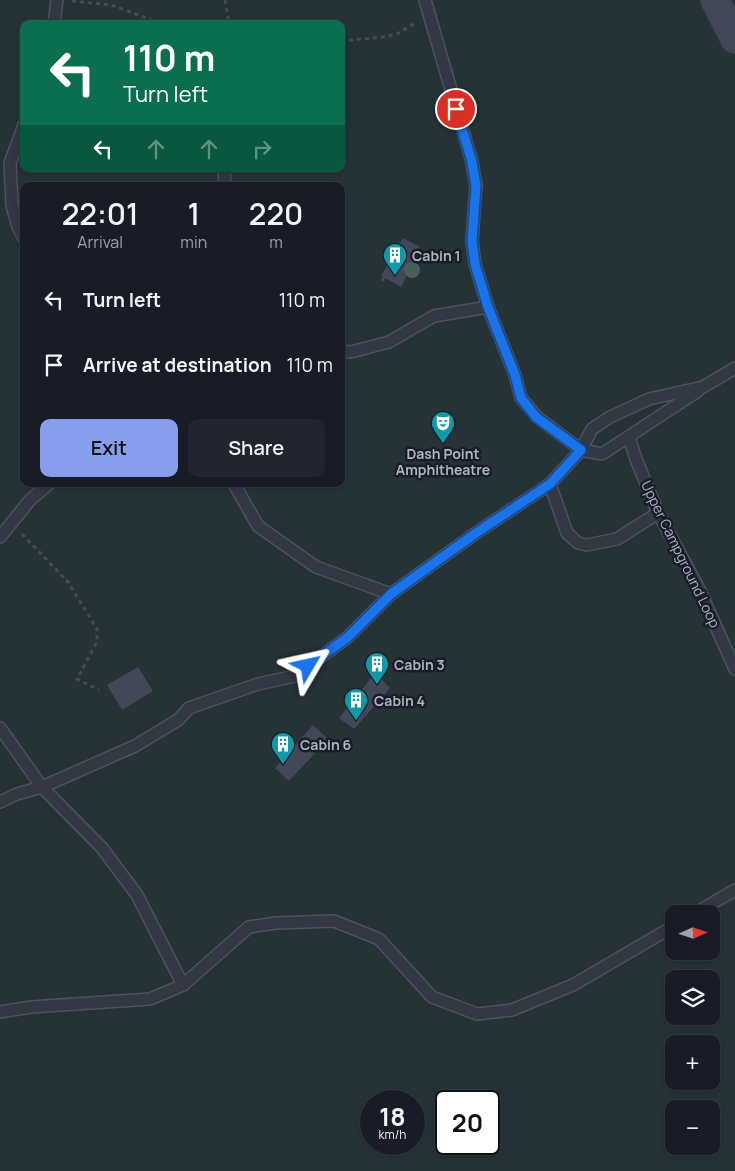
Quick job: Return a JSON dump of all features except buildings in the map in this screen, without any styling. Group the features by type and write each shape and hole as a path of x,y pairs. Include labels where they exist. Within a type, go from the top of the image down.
{"main road":[{"path":"715,0 735,39"}],"lane":[{"path":"55,20 58,0"},
{"path":"425,0 472,162 476,186 473,249 475,264 488,307 515,375 521,398 536,417 581,450 602,454 735,368"},
{"path":"20,136 10,163 12,205 20,231"},
{"path":"345,351 351,352 389,342 434,316 488,307"},
{"path":"0,802 17,794 42,788 135,746 178,720 189,708 258,684 295,676 348,637 391,594 476,533 550,484 581,450 592,428 610,417 650,400 703,387"},
{"name":"Upper Campground Loop","path":"629,437 658,513 698,586 735,670"},
{"path":"550,484 567,533 578,543 587,545 617,539 658,513"},
{"path":"0,537 30,500 45,487"},
{"path":"236,487 258,526 316,567 391,594"},
{"path":"0,728 42,788 102,848 137,895 183,984"},
{"path":"709,905 735,890"},
{"path":"0,1012 31,1007 150,998 183,984 250,928 276,923 334,922 379,939 432,996 477,1014 512,1010 573,985 665,931"}],"path":[{"path":"225,0 228,20"},
{"path":"70,1 111,5 151,20"},
{"path":"345,41 397,34 429,15"},
{"path":"12,523 68,582 97,629 97,642 77,679 99,690"}],"shaded area":[{"path":"0,0 735,0 735,1171 0,1171"}],"place":[{"name":"Cabin 1","path":"395,276"},
{"name":"Dash Point Amphitheatre","path":"443,444"},
{"name":"Cabin 3","path":"377,685"},
{"name":"Cabin 4","path":"356,721"},
{"name":"Cabin 6","path":"283,765"}],"route":[{"path":"308,666 348,637 391,594 476,533 550,484 581,450 536,417 521,398 515,375 488,307 475,264 472,241 476,186 472,162 456,109"}]}
